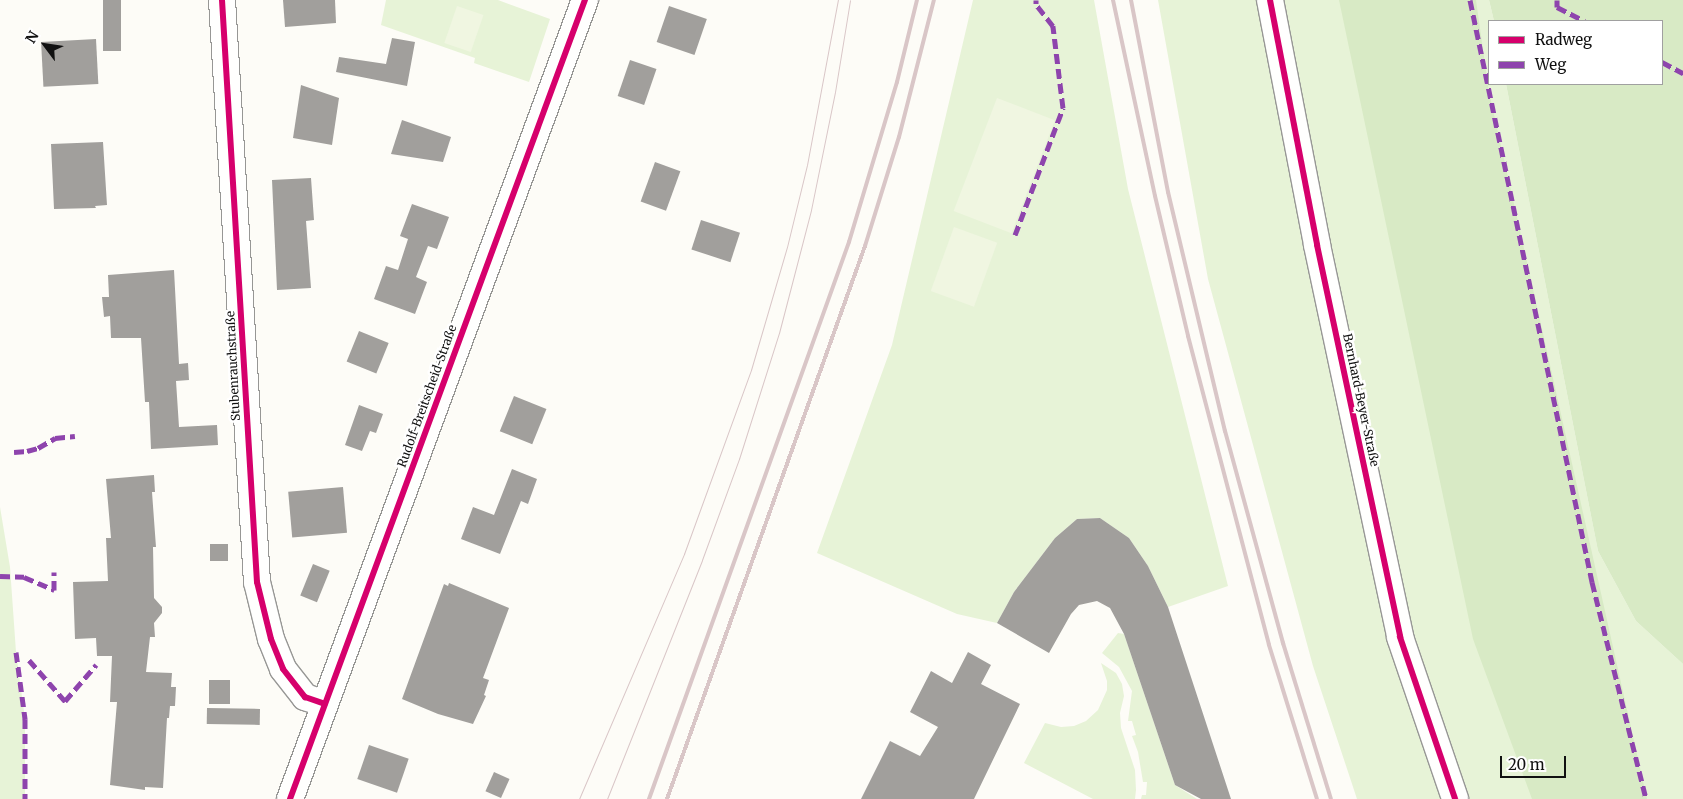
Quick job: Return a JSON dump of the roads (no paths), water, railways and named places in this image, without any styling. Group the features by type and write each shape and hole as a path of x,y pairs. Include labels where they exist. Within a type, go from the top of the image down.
{"street":[{"name":"Stubenrauchstraße","path":"222,0 257,582 271,638 283,669 305,697 325,704"},
{"name":"Rudolf-Breitscheid-Straße","path":"290,799 585,0"},
{"name":"Bernhard-Beyer-Straße","path":"1270,0 1317,245 1400,637 1455,799"}],"tram line":[{"path":"579,799 684,554 751,370 787,247 807,165 838,0"},
{"path":"607,799 702,560 739,459 779,333 811,210 835,92 850,0"}],"railway":[{"path":"649,799 849,242 897,82 917,0"},
{"path":"667,799 865,246 899,137 934,0"},
{"path":"1113,0 1155,196 1188,336 1269,645 1317,799"},
{"path":"1131,0 1168,192 1225,431 1283,643 1331,799"}]}
